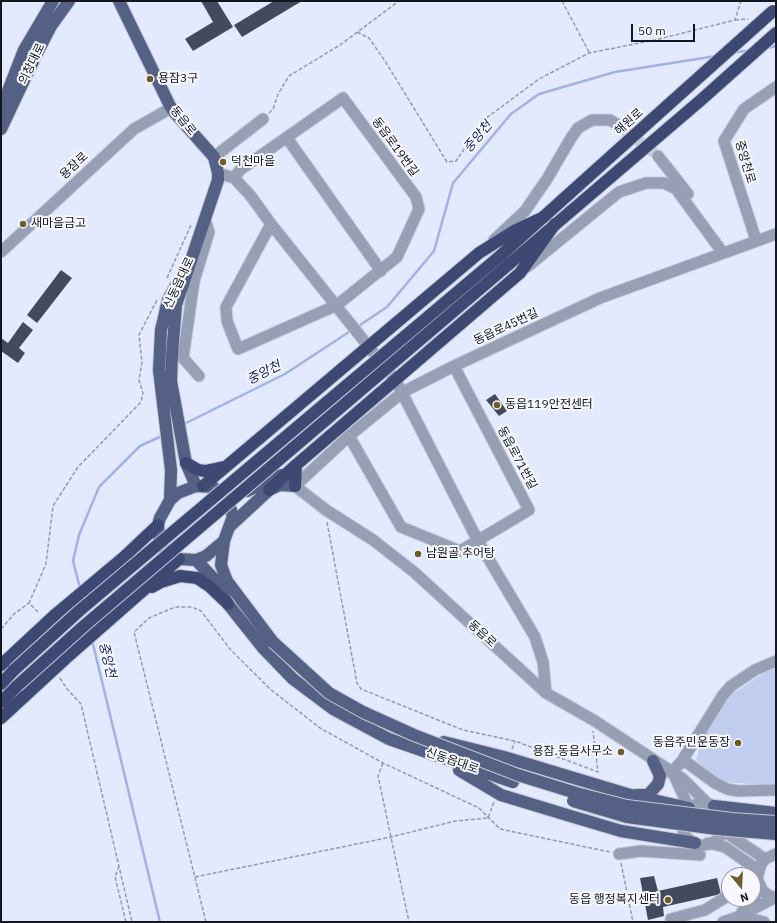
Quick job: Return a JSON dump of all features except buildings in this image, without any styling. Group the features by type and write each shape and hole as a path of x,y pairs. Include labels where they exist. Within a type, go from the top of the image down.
{"highway":[{"name":"해원로","path":"504,260 544,217 775,10"},
{"path":"1,684 14,670 79,612 504,260 555,224 701,100 776,33"},
{"path":"199,486 224,467 366,343 479,253 514,231 544,217"},
{"path":"269,490 283,476 520,273 555,224"},
{"path":"1,702 85,625 504,260"},
{"path":"186,463 198,470 204,471 224,467"},
{"path":"294,486 296,465"},
{"path":"1,665 56,614 124,557 158,525"},
{"path":"1,718 65,659 179,559"},
{"path":"136,596 161,582 180,576 197,578 210,586 228,604"}],"main road":[{"name":"의창대로","path":"1,109 24,50 54,1"},
{"name":"의창대로","path":"1,129 51,26 70,1"},
{"name":"동읍로","path":"119,1 171,108 214,157 218,180 193,252"},
{"name":"신동읍대로","path":"170,500 171,470 161,330 168,300 193,252"},
{"name":"신동읍대로","path":"165,382 186,463 199,486"},
{"path":"227,499 237,496 278,476 283,476 294,486"},
{"path":"230,526 269,490 280,485 294,486"},
{"path":"199,486 213,487 227,499 233,516 230,526 224,541 206,556 196,560 179,559 165,550 159,537 158,525 164,508 170,500 178,494 199,486"},
{"name":"신동읍대로","path":"224,541 221,564 227,581 273,642 329,693 363,712 414,735 518,776 576,794 627,806 724,818 776,822"},
{"name":"신동읍대로","path":"196,560 215,580 228,604 263,648 293,679 333,709 389,739 437,757 513,782 627,817 717,829 776,834"},
{"path":"414,735 504,757 627,794 689,808"},
{"path":"437,757 501,795 621,831 695,843"},
{"path":"627,794 648,795 658,784 660,776 653,761"},
{"path":"711,805 776,813"}],"street":[{"name":"중앙천로","path":"756,240 724,141 744,109 776,87"},
{"name":"동읍로19번길","path":"234,178 240,170 343,98 416,197 419,209 397,257 339,307 238,349 227,322 226,306 271,224"},
{"name":"용잠로","path":"1,252 134,129 171,108"},
{"path":"214,157 263,119"},
{"path":"479,253 525,211 548,179 578,128 592,120 610,120 620,126"},
{"path":"287,138 381,271"},
{"path":"658,156 727,251"},
{"path":"218,173 234,178 250,194 271,224 396,380 478,541 535,637 542,662 546,693"},
{"path":"520,273 619,192 646,183 664,183 676,189 727,251"},
{"name":"동읍로","path":"199,376 182,358 194,281 209,232 205,219"},
{"name":"동읍로45번길","path":"294,486 349,436 403,392 454,366 600,298 776,234"},
{"name":"동읍로71번길","path":"349,436 401,527 460,551 529,510 454,366"},
{"name":"동읍로","path":"294,486 326,510 373,540 414,572 546,693 595,721 692,786 711,805"},
{"path":"689,808 672,774 682,761 723,695 731,686 754,670 776,661"},
{"path":"682,761 689,764 714,784 727,789 738,791 776,790"},
{"path":"708,844 719,836 722,830 722,817 711,805 701,803 689,808 682,820 682,827 685,834 695,843 724,847 754,867"},
{"path":"722,830 765,859"},
{"path":"654,852 655,836"},
{"path":"619,854 641,851 700,855"},
{"path":"760,867 765,859 776,854"},
{"path":"761,887 768,895 775,898"},
{"path":"724,922 738,917 775,898"},
{"path":"672,922 672,919 705,910 721,899"},
{"path":"738,917 748,907"},
{"path":"724,922 756,920 764,922"}],"path":[{"path":"263,119 273,109 278,94 289,76 340,45 399,1"},
{"path":"562,1 589,53"},
{"path":"357,32 368,38 385,61 446,162 456,161 485,119 504,103 539,79 589,53 655,40 735,20 741,1"},
{"path":"1,629 14,614 29,603 46,564 53,506 78,467 141,402"},
{"path":"326,510 357,683 361,689 463,730 515,741 598,772 593,730 595,721"},
{"path":"29,603 38,612"},
{"path":"206,922 134,632 149,618 175,607 192,607 201,611 230,649 270,689 320,728 383,763 479,808 500,829 619,854 633,922"},
{"path":"60,678 67,689 81,704 120,864 132,922"},
{"path":"510,754 515,741"},
{"path":"383,763 378,776 409,922"},
{"path":"488,818 495,801"},
{"path":"195,877 391,837 455,821 488,818"},
{"path":"120,864 115,877 126,922"}],"shaded area":[{"name":"동읍주민운동장","path":"776,665 776,786 725,782 710,774 696,760 706,725 732,694"}],"waterway":[{"name":"중앙천","path":"767,48 776,46"},
{"name":"중앙천","path":"733,53 750,50"},
{"name":"중앙천","path":"357,327 387,307 434,251 453,183 511,114 539,94 615,72 716,56"},
{"name":"중앙천","path":"182,425 285,374 352,330"},
{"name":"중앙천","path":"80,588 73,561 79,535 99,487 140,446 164,435"},
{"name":"중앙천","path":"92,640 160,922"}],"tunnel":[{"path":"620,126 658,156"}],"place":[{"name":"용잠3구","path":"150,79"},
{"name":"덕천마을","path":"223,162"},
{"name":"새마을금고","path":"23,224"},
{"name":"동읍119안전센터","path":"497,405"},
{"name":"남원골 추어탕","path":"418,554"},
{"name":"동읍주민운동장","path":"738,743"},
{"name":"용잠.동읍사무소","path":"621,752"},
{"name":"동읍 행정복지센터","path":"668,900"}]}
